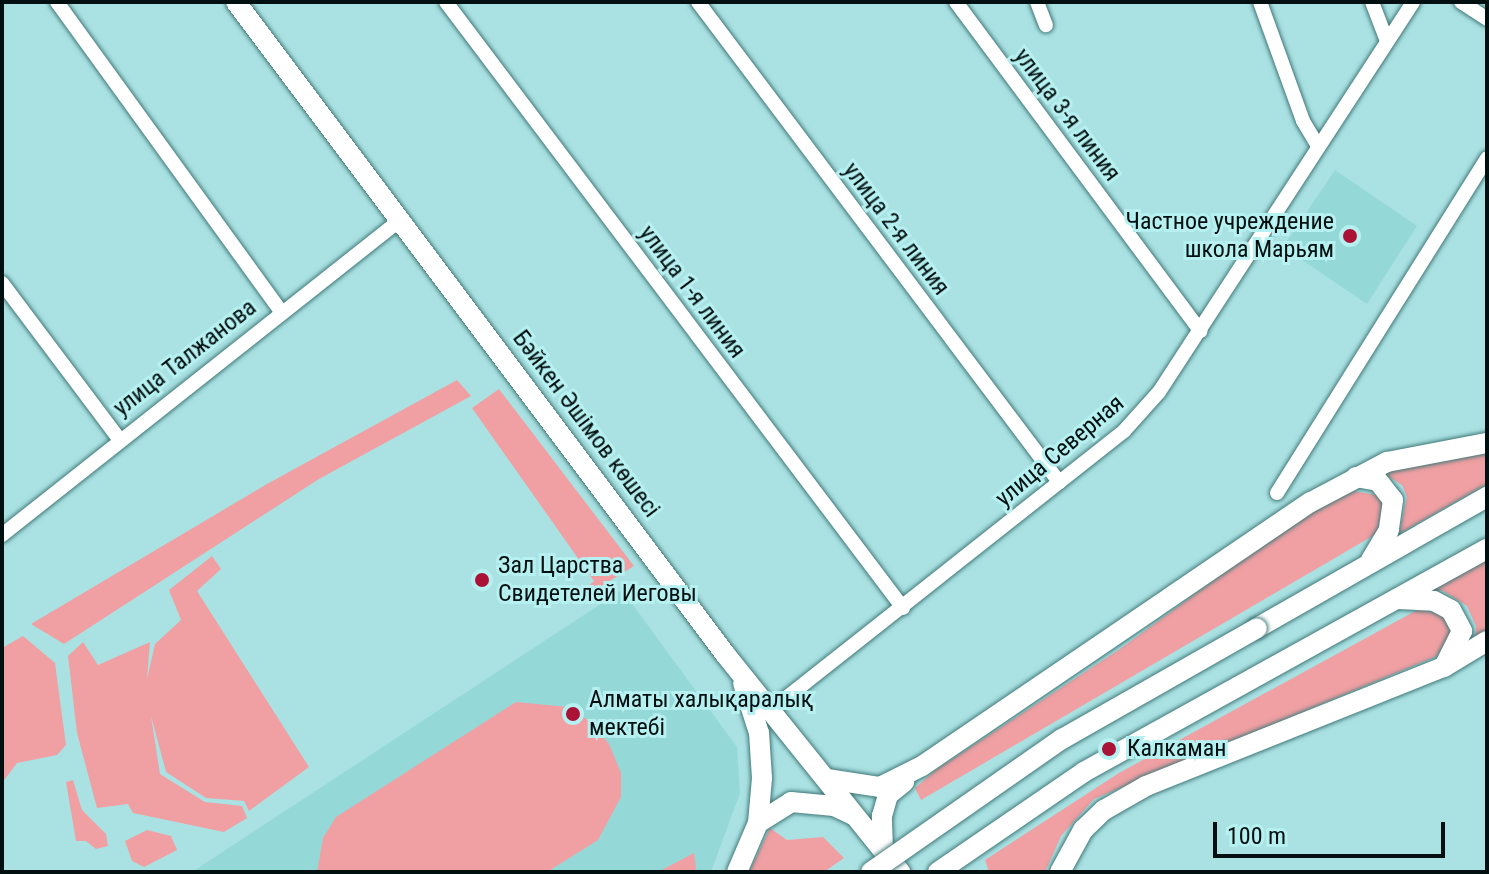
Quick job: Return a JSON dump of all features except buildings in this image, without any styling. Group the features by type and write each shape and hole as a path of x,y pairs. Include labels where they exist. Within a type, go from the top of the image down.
{"main road":[{"name":"Бәйкен Әшімов көшесі","path":"236,2 736,668 900,872"},
{"path":"883,850 882,816 888,795 922,766 1311,502 1356,477 1413,455 1487,443"},
{"path":"1356,477 1378,481 1393,500 1389,530 1371,561"},
{"path":"871,872 1062,739 1487,497"},
{"path":"938,872 1084,772 1487,549"},
{"path":"1398,599 1434,601 1451,610 1462,631 1444,667"},
{"path":"1060,872 1083,830 1104,810 1146,786 1444,667 1487,641"},
{"path":"736,668 759,733 758,823 737,872"},
{"path":"827,779 880,787 922,766"},
{"path":"758,823 791,802 823,804 855,816"}],"street":[{"path":"57,2 281,311"},
{"name":"улица 1-я линия","path":"446,2 903,608"},
{"name":"улица 2-я линия","path":"698,2 1059,482"},
{"name":"улица 3-я линия","path":"956,2 1200,331"},
{"path":"1037,2 1046,25"},
{"path":"1260,2 1303,121 1318,146"},
{"path":"1372,2 1387,41"},
{"name":"улица Северная","path":"772,709 1124,431 1159,392 1413,2"},
{"path":"1461,2 1487,19"},
{"path":"1277,493 1487,158"},
{"name":"улица Талжанова","path":"2,535 119,439 399,221"},
{"path":"2,283 119,439"}],"shaded area":[{"name":"Частное учреждение школа Марьям","path":"1335,170 1417,226 1367,304 1283,247"},
{"path":"457,380 471,396 319,479 64,644 31,624 267,484"},
{"path":"499,389 634,566 590,593 587,587 594,581 472,408"},
{"path":"1487,452 1487,484 1399,534 1407,497 1402,485 1378,470"},
{"path":"1353,491 1377,495 1383,504 1386,515 1376,534 921,800 915,788 937,769 1120,649 1300,517"},
{"path":"212,556 221,569 197,591 309,767 249,811 244,801 206,798 166,772 151,716 160,774 205,802 242,806 247,818 224,832 133,813 128,804 97,808 77,733 68,656 83,642 98,665 150,642 147,679 155,644 181,620 169,590"},
{"path":"1487,558 1487,630 1475,643 1476,626 1467,606 1443,591 1428,590"},
{"name":"Алматы халықаралық мектебі","path":"622,590 737,747 740,793 711,872 192,872"},
{"path":"1419,609 1447,616 1453,630 1437,656 1094,799 1061,836 1045,872 989,872 985,860 1119,773"},
{"path":"23,636 55,663 66,745 57,755 17,763 2,783 2,648"},
{"path":"516,702 568,707 591,722 609,744 621,773 621,797 598,840 547,872 317,872 323,838 336,817"},
{"path":"73,780 82,810 106,834 108,846 96,849 86,841 76,841 66,782"},
{"path":"770,828 787,840 823,837 844,858 824,872 749,872"},
{"path":"147,830 171,836 177,850 144,867 132,861 125,841"},
{"path":"694,853 696,869 692,872 658,872"}],"place":[{"name":"Частное учреждение школа Марьям","path":"1350,236"},
{"name":"Зал Царства Свидетелей Иеговы","path":"482,580"},
{"name":"Алматы халықаралық мектебі","path":"573,714"},
{"name":"Калкаман","path":"1109,749"}]}
